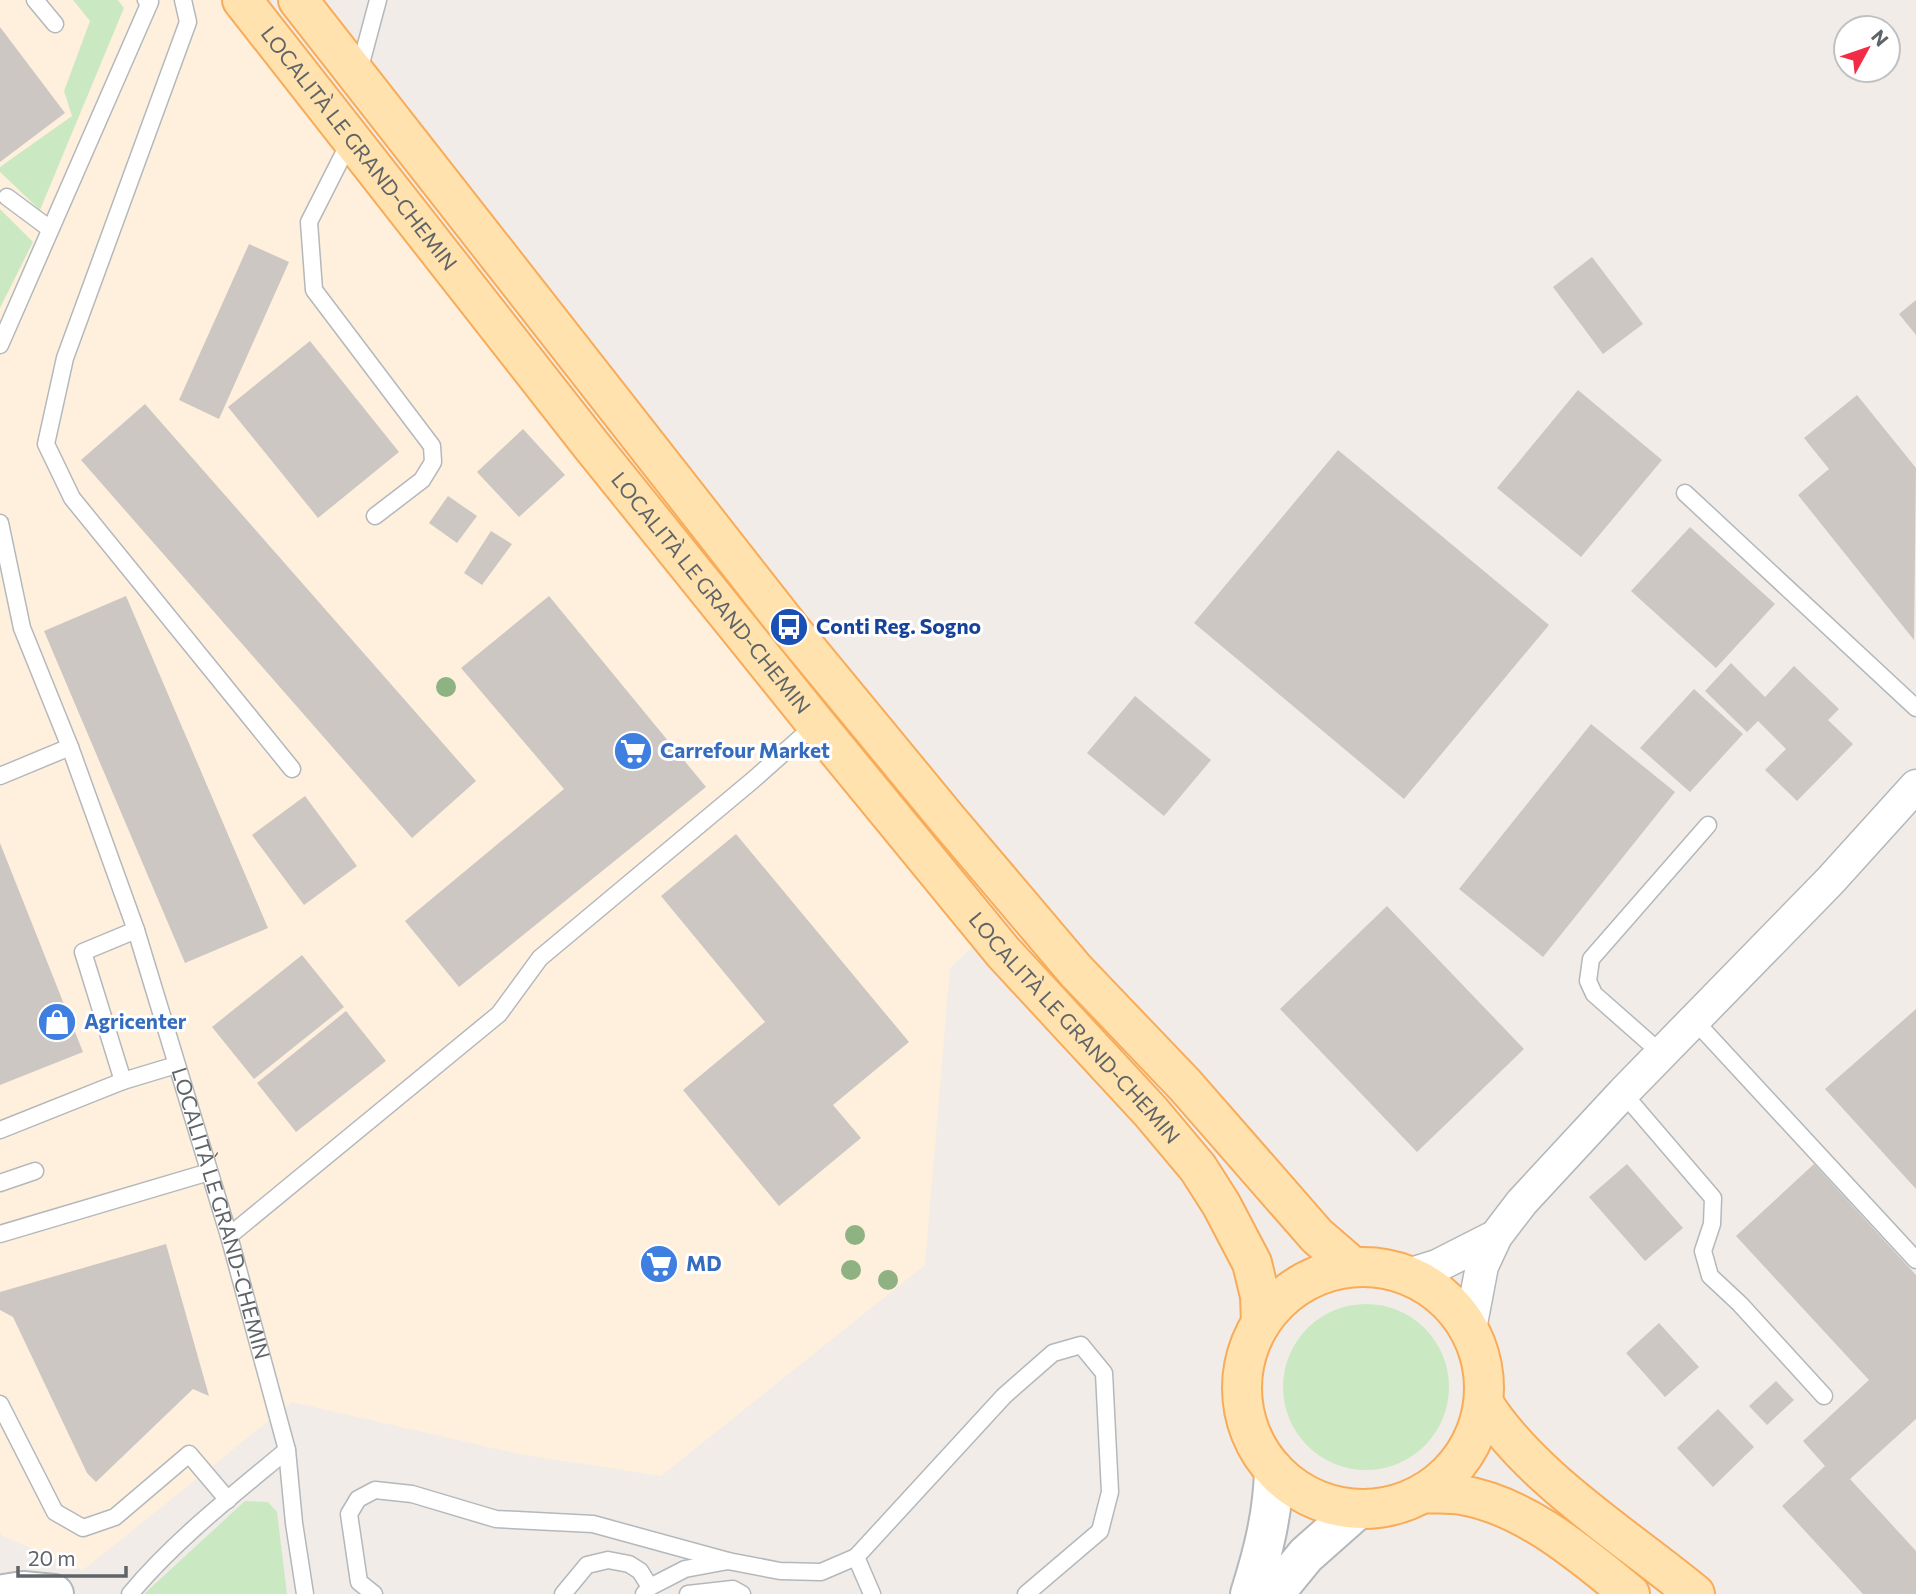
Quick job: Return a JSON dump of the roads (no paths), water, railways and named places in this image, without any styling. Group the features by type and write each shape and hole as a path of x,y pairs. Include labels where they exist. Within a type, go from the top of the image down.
{"main road":[{"name":"LOCALITÀ LE GRAND-CHEMIN","path":"242,0 591,445 816,724 1003,952 1151,1112 1198,1168 1252,1263 1260,1296 1261,1322"},
{"name":"LOCALITÀ LE GRAND-CHEMIN","path":"298,0 789,627 974,850 1076,971 1185,1085 1317,1236 1353,1267"},
{"name":"LOCALITÀ LE GRAND-CHEMIN","path":"1353,1267 1373,1267 1408,1275 1447,1300 1470,1329 1485,1380 1484,1404 1475,1436 1465,1455 1451,1472 1424,1493 1400,1504 1358,1509 1316,1499 1292,1486 1274,1470 1255,1442 1246,1419 1242,1394 1246,1358 1261,1322 1277,1302 1313,1277 1353,1267"},
{"path":"1484,1404 1522,1452 1583,1506 1695,1594"},
{"name":"LOCALITÀ LE GRAND-CHEMIN","path":"1424,1493 1463,1496 1502,1508 1526,1520 1585,1558 1630,1594"}],"street":[{"path":"1470,1329 1482,1266 1496,1236 1558,1162 1830,881 1916,786"},
{"path":"1408,1275 1448,1261 1496,1236"},
{"path":"1250,1594 1268,1532 1273,1503 1274,1470"},
{"path":"1274,1594 1306,1555 1358,1509"}],"lane":[{"path":"35,0 55,24"},
{"path":"183,0 188,22 65,358 46,444 72,498 292,769"},
{"path":"357,77 379,0"},
{"path":"0,345 150,1"},
{"path":"352,138 309,222 314,290 432,446 433,462 422,480 375,516"},
{"path":"7,197 50,229"},
{"path":"1685,492 1916,708"},
{"name":"LOCALITÀ LE GRAND-CHEMIN","path":"0,523 22,628 70,747 136,930 229,1236 287,1450 294,1523 305,1594"},
{"path":"229,1236 499,1014 540,958 816,724"},
{"path":"0,776 70,747"},
{"path":"1662,1054 1594,994 1588,981 1591,959 1708,825"},
{"path":"123,1081 83,952 136,930"},
{"path":"1695,1021 1916,1260"},
{"path":"0,1130 123,1081 176,1065"},
{"path":"1623,1093 1713,1198 1712,1224 1703,1251 1710,1276 1740,1304 1824,1396"},
{"path":"0,1183 35,1171"},
{"path":"0,1234 209,1172"},
{"path":"374,1594 359,1583 349,1514 358,1499 376,1490 412,1494 496,1519 593,1524 728,1561 780,1571 821,1572 856,1557 1004,1396 1053,1353 1082,1345 1104,1373 1110,1492 1100,1531 1026,1594"},
{"path":"0,1404 55,1512 83,1528 115,1517 189,1454 228,1500"},
{"path":"130,1594 144,1577 287,1450"},
{"path":"856,1557 872,1594"},
{"path":"563,1594 587,1565 608,1560 629,1564 640,1572 647,1590 685,1569 728,1561"},
{"path":"688,1594 733,1589 742,1594"}],"place":[{"name":"Conti Reg. Sogno","path":"789,627"},
{"name":"Carrefour Market","path":"633,751"},
{"name":"Agricenter","path":"57,1022"},
{"name":"MD","path":"659,1264"}]}
